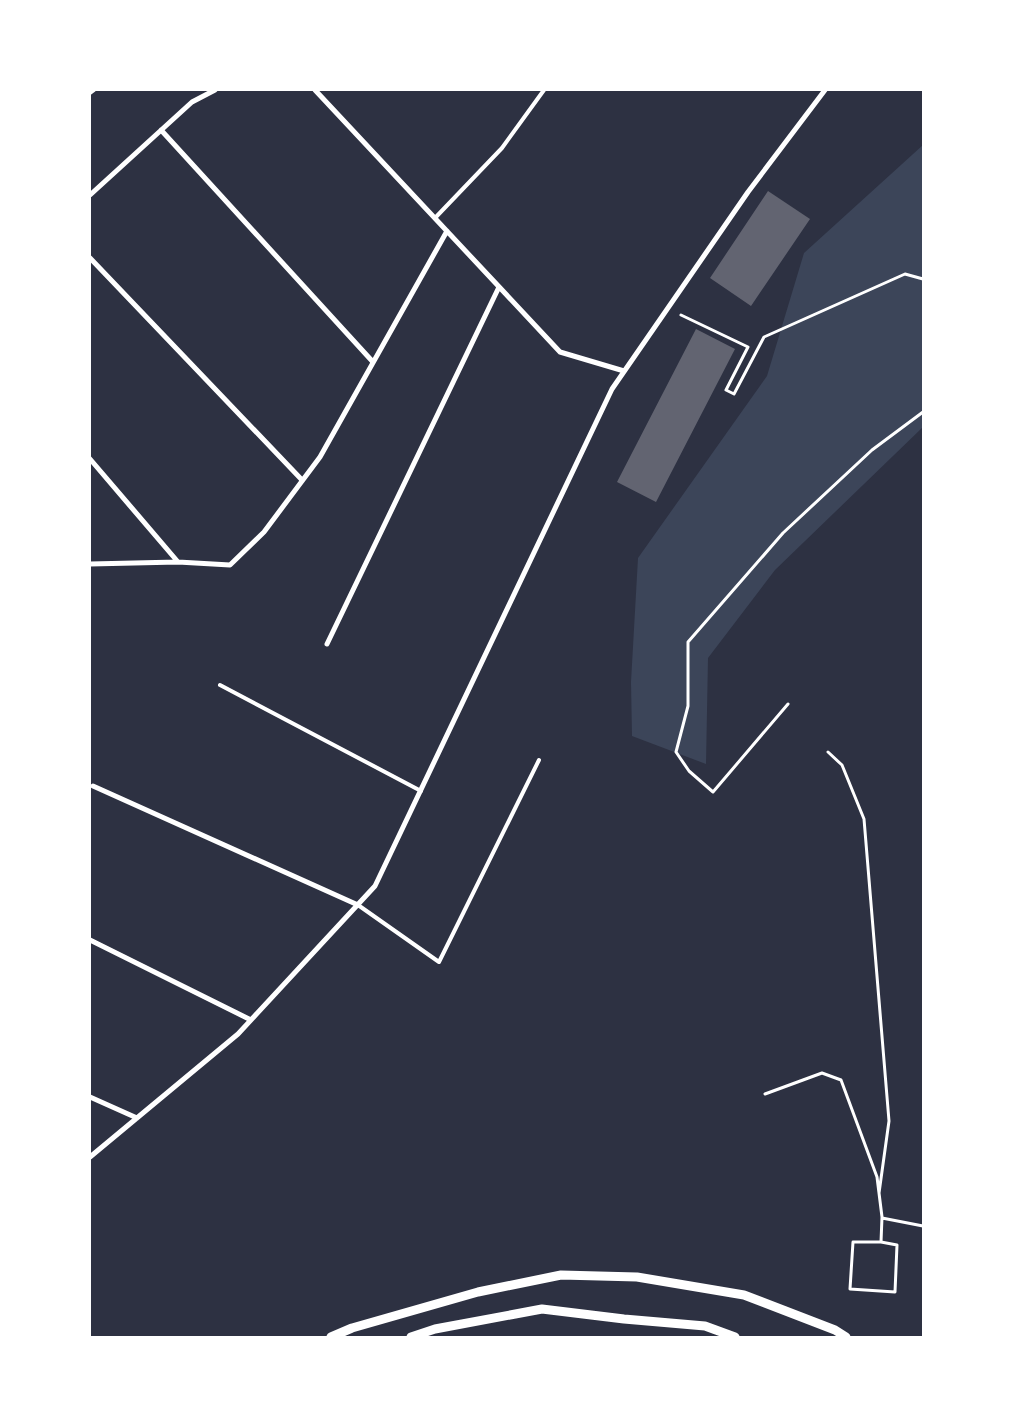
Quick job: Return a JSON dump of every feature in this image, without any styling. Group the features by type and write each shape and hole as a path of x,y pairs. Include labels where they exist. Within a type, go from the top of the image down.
{"street":[{"path":"90,195 192,102 215,90"},
{"path":"315,90 560,352 624,371"},
{"path":"90,1157 238,1034 375,886 612,389 748,192 825,90"},
{"path":"161,130 374,362"},
{"path":"90,564 178,562 230,565 264,532 320,456 446,231"},
{"path":"90,258 302,480"},
{"path":"327,644 499,287"},
{"path":"90,459 178,562"},
{"path":"93,786 358,905"},
{"path":"90,940 251,1020"},
{"path":"90,1097 137,1118"},
{"path":"331,1337 352,1328 478,1292 561,1275 637,1277 744,1295 835,1330 846,1337"},
{"path":"411,1337 435,1329 542,1309 705,1326 735,1337"}],"lane":[{"path":"90,93 94,90"},
{"path":"435,218 502,148 544,90"},
{"path":"220,685 420,791"},
{"path":"358,905 439,962 539,760"}],"path":[{"path":"667,309 748,347 726,390 734,394 764,337 905,274 923,279"},
{"path":"788,704 713,792 689,771 676,752 688,706 688,642 784,533 872,450 923,412"},
{"path":"828,752 842,765 864,819 889,1121 879,1193"},
{"path":"764,1094 822,1073 841,1080 877,1177 882,1218 881,1242"},
{"path":"882,1218 923,1226"},
{"path":"853,1242 881,1242 897,1245 894,1292 850,1289 853,1242"}],"shaded area":[{"path":"923,145 923,427 775,570 708,658 706,764 632,736 631,682 638,558 767,376 804,253"}],"building":[{"path":"768,191 810,219 751,306 710,278"},
{"path":"696,329 735,349 656,502 617,482"}]}
